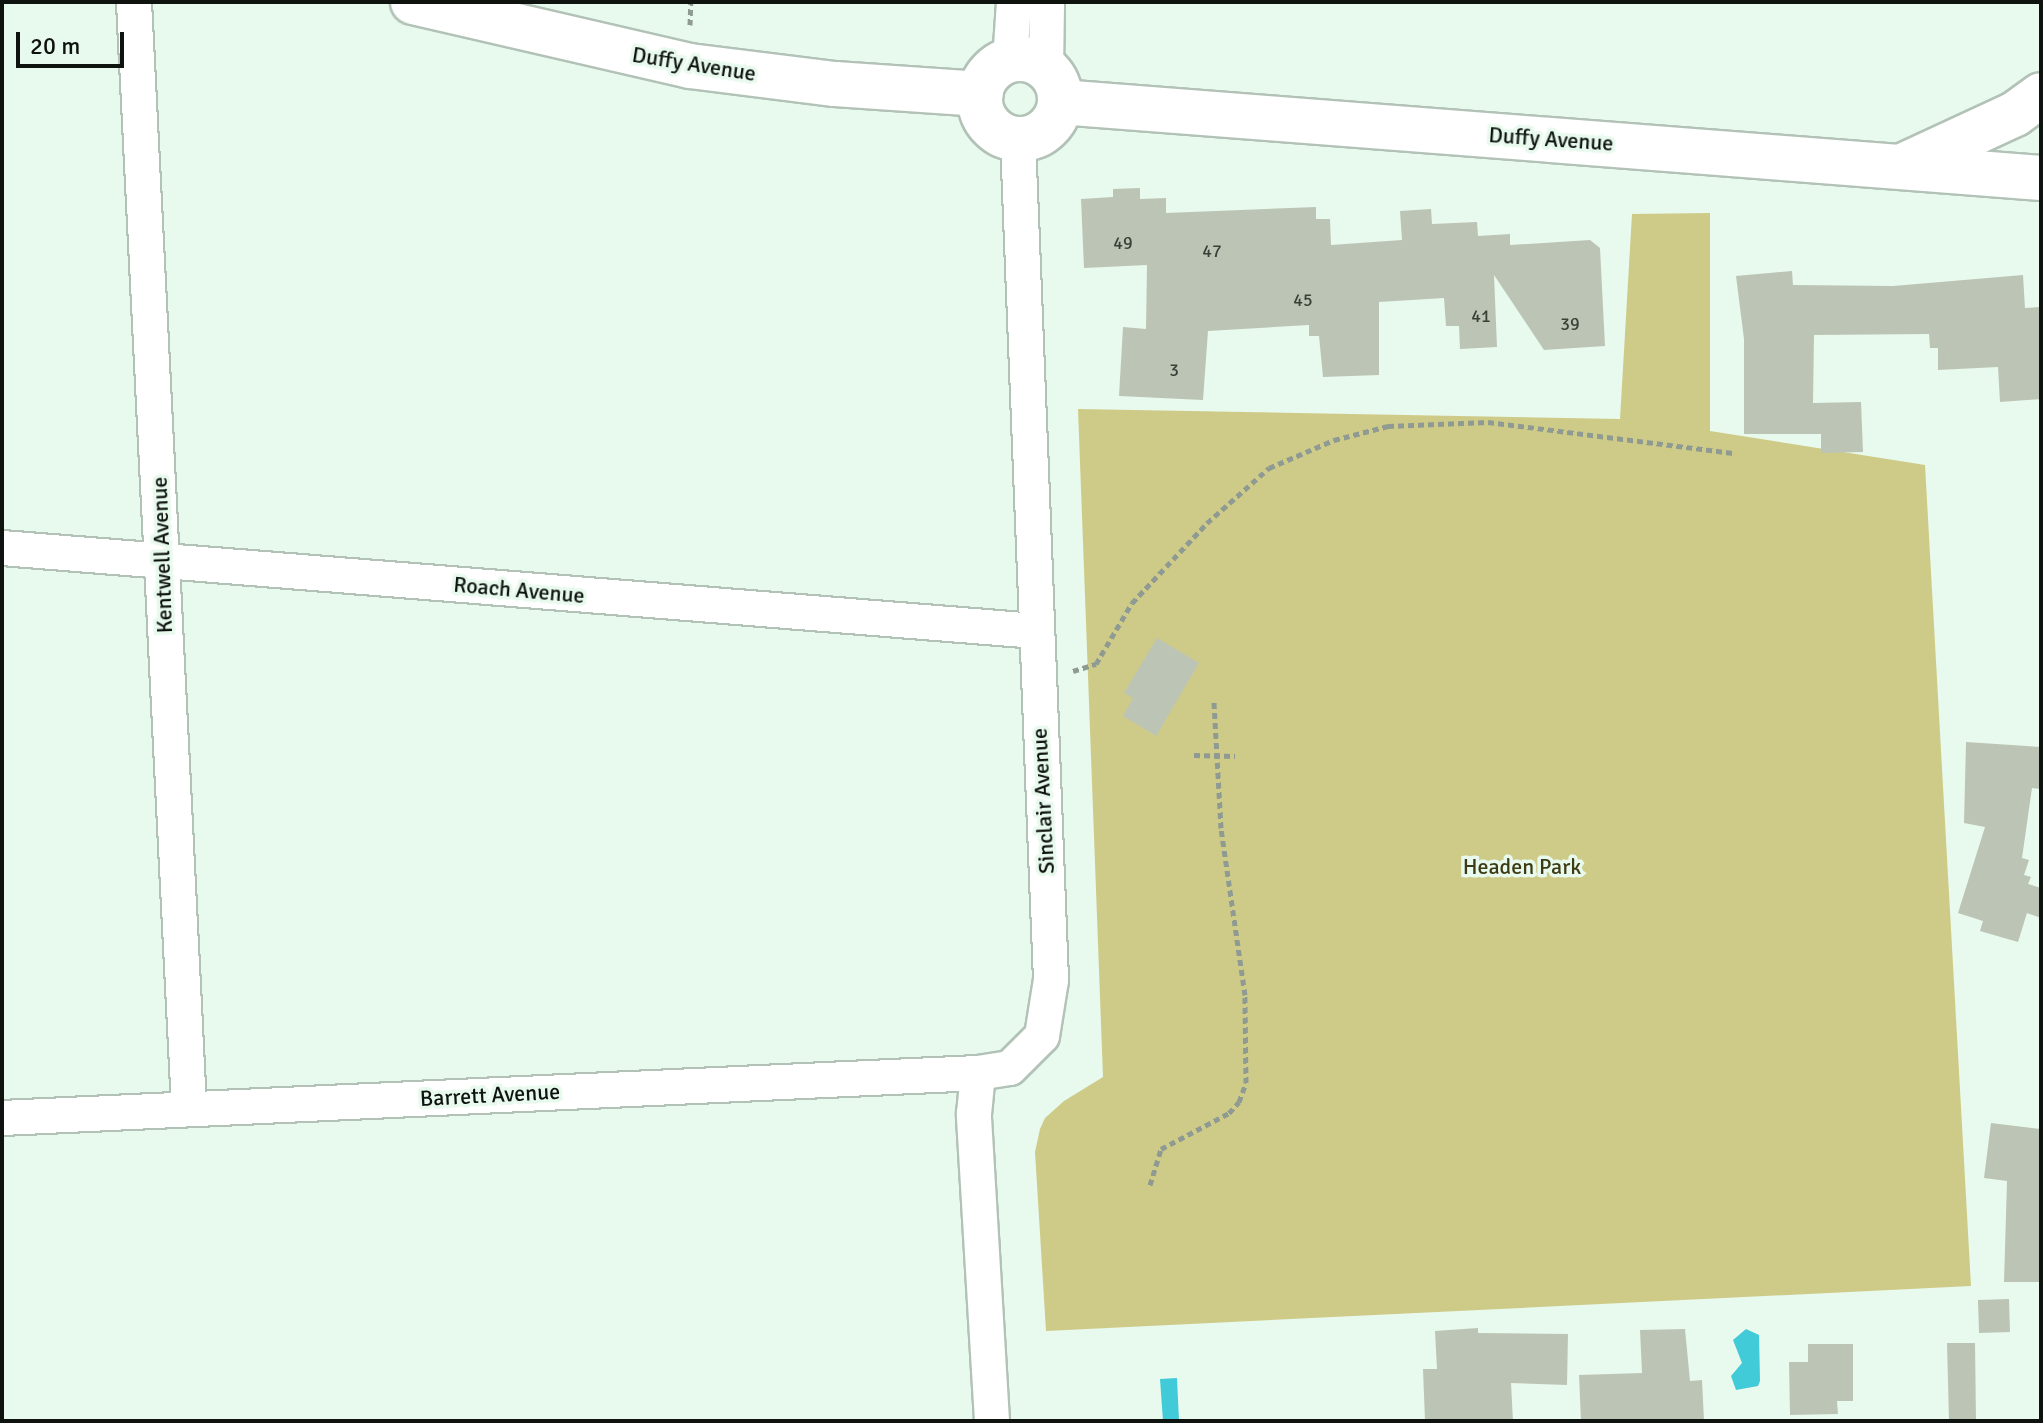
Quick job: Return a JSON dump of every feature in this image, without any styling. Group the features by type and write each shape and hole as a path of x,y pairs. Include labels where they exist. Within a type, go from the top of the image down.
{"main road":[{"name":"Duffy Avenue","path":"413,2 690,66 835,84 981,94"},
{"path":"990,73 1039,77 1051,125 1018,139 1006,137 986,120 981,94 990,73"},
{"name":"Duffy Avenue","path":"1039,77 1901,167 2041,178"},
{"path":"1901,167 2015,114 2041,95"}],"street":[{"name":"Kentwell Avenue","path":"134,2 189,1108"},
{"path":"1014,2 1039,77"},
{"path":"1039,77 1047,2"},
{"name":"Sinclair Avenue","path":"978,1073 1010,1068 1025,1057 1042,1036 1048,1012 1018,139"},
{"name":"Roach Avenue","path":"2,548 1036,631"},
{"path":"978,1073 974,1114 992,1421"},
{"name":"Barrett Avenue","path":"2,1118 978,1073"}],"path":[{"path":"1037,681 1096,664 1132,603 1207,523 1269,468 1334,440 1388,426 1488,422 1735,453"},
{"path":"1150,1185 1161,1149 1229,1113 1246,1083 1245,995 1227,886 1215,756 1214,702"},
{"path":"1194,755 1235,756"}],"green space":[{"name":"Headen Park","path":"1710,213 1710,431 1925,465 1971,1286 1046,1331 1035,1152 1040,1129 1045,1118 1064,1101 1103,1077 1078,409 1620,419 1632,214"}],"water":[{"path":"1746,1329 1759,1335 1760,1381 1758,1386 1736,1390 1731,1376 1742,1363 1733,1340"},
{"path":"1177,1378 1179,1421 1163,1421 1160,1379"}],"building":[{"path":"1140,188 1140,199 1166,198 1166,213 1316,207 1316,219 1330,219 1331,245 1402,240 1400,211 1431,209 1432,224 1477,222 1478,236 1510,234 1510,245 1590,240 1600,248 1605,346 1544,350 1494,275 1497,347 1460,349 1459,326 1446,326 1444,298 1379,302 1379,375 1323,377 1319,336 1309,336 1309,325 1208,331 1203,400 1119,396 1123,327 1146,329 1147,265 1084,268 1081,199 1113,197 1113,189"},
{"path":"1792,271 1793,285 1893,286 2023,275 2025,308 2041,307 2041,399 2000,402 1998,367 1938,370 1938,348 1930,348 1929,334 1814,335 1813,403 1861,402 1863,452 1821,453 1821,434 1744,434 1744,339 1736,276"},
{"path":"1157,638 1199,663 1156,736 1123,716 1133,698 1124,693"},
{"path":"1966,742 2041,747 2041,789 2032,788 2022,858 2029,860 2024,875 2031,877 2028,884 2041,888 2041,918 2027,913 2018,942 1980,931 1983,921 1958,913 1985,827 1964,823"},
{"path":"1991,1123 2041,1129 2041,1282 2004,1282 2007,1181 1984,1178"},
{"path":"2009,1299 2010,1332 1979,1333 1978,1300"},
{"path":"1478,1328 1478,1333 1568,1334 1567,1385 1511,1383 1513,1421 1425,1421 1423,1369 1437,1369 1435,1331"},
{"path":"1685,1329 1690,1381 1702,1380 1704,1421 1581,1421 1579,1375 1642,1373 1640,1330"},
{"path":"1947,1343 1975,1343 1976,1421 1949,1421"},
{"path":"1808,1344 1853,1344 1853,1401 1837,1401 1838,1414 1790,1415 1789,1362 1808,1362"}]}
